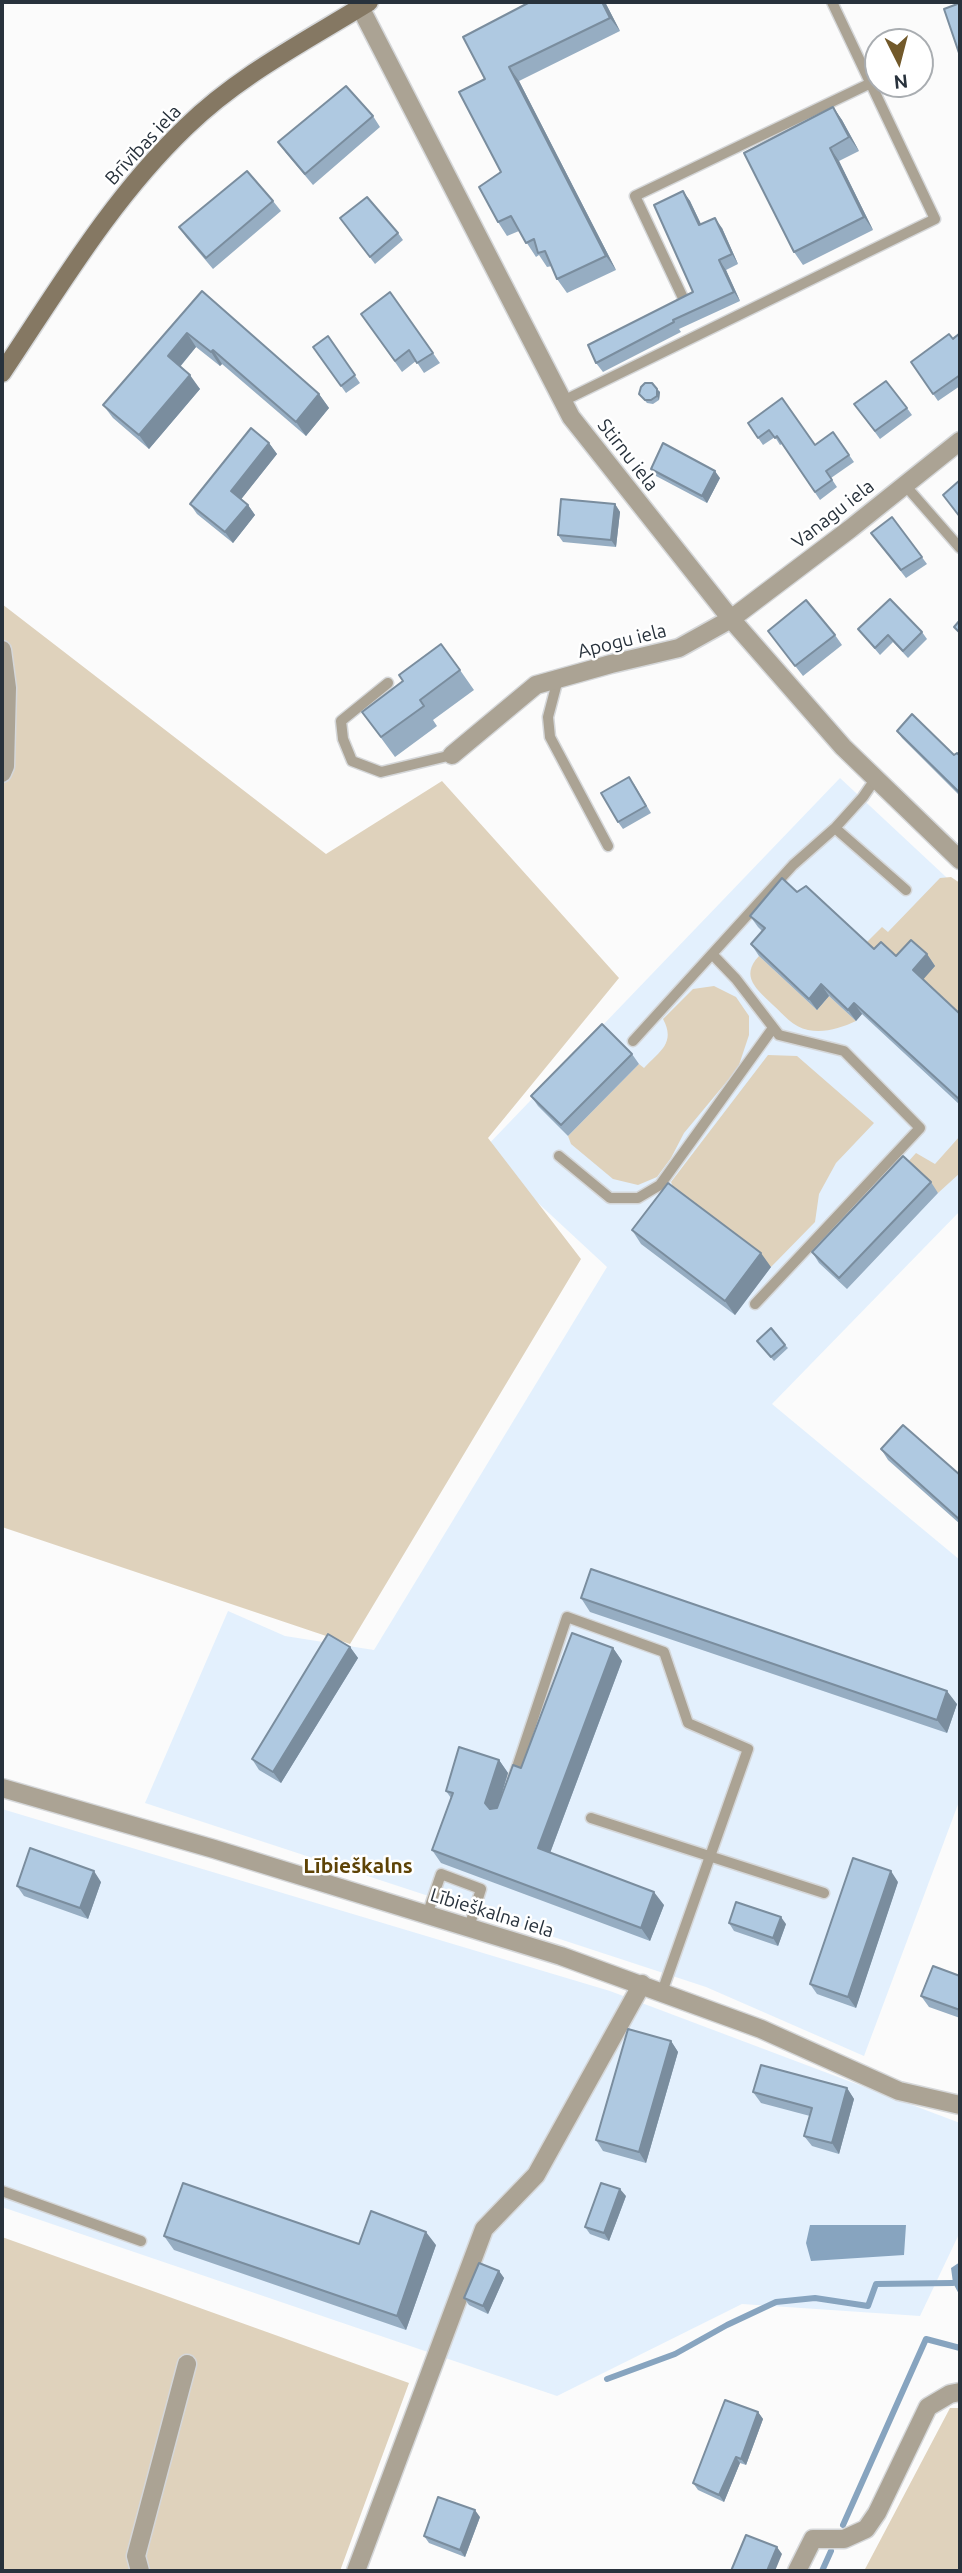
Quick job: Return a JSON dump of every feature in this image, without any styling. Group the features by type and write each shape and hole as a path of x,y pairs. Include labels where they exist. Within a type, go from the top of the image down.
{"main road":[{"name":"Brīvības iela","path":"2,373 97,229 138,177 187,126 276,57 365,5"}],"street":[{"name":"Stirnu iela","path":"365,5 571,417 731,619 844,747 960,860"},
{"name":"Vanagu iela","path":"731,619 960,441"},
{"name":"Apogu iela","path":"452,754 536,685 679,649 731,619"},
{"path":"2,650 8,688 5,766 2,773"},
{"name":"Lībieškalna iela","path":"2,1788 427,1914 642,1984 761,2029 899,2091 960,2105"},
{"path":"356,2571 484,2229 536,2175 642,1984"},
{"path":"140,2571 136,2556 187,2364"},
{"path":"797,2571 813,2539 844,2539 866,2529 877,2513 928,2407 950,2394 960,2392"}],"lane":[{"path":"832,2 864,68"},
{"path":"684,300 635,196 864,86"},
{"path":"563,401 935,219 878,98"},
{"path":"904,484 960,548"},
{"name":"Apogu iela","path":"558,679 548,717 550,737 608,846"},
{"path":"387,683 341,721 343,740 352,761 381,772 452,754"},
{"path":"633,1041 793,865 835,828 876,778"},
{"path":"835,828 906,890"},
{"path":"712,954 736,979 779,1035 844,1051 920,1128 755,1304"},
{"path":"559,1156 610,1198 638,1198 660,1185 774,1028"},
{"path":"510,1789 567,1617 664,1652 688,1723 748,1749 662,1992"},
{"path":"591,1818 824,1893"},
{"path":"427,1914 441,1874 481,1889 469,1927"},
{"path":"2,2190 141,2241"}],"shaded area":[{"path":"2,604 326,854 442,781 619,978 488,1138 581,1259 350,1644 2,1527"},
{"path":"840,778 960,890 960,1211 772,1404 960,1560 960,1799 864,2056 706,1987 145,1803 228,1611 285,1636 374,1650 607,1267 482,1151"},
{"path":"951,877 960,883 960,1018 877,966 865,944 882,927 888,932 940,878"},
{"path":"759,956 817,1010 829,996 856,1021 821,1031 808,1030 793,1023 753,983 751,970"},
{"path":"714,986 736,997 749,1016 749,1035 738,1068 684,1133 657,1177 638,1185 613,1179 571,1144 568,1136 639,1064 644,1068 660,1051 668,1034 663,1019 693,989"},
{"path":"768,1055 797,1056 874,1123 836,1163 819,1194 815,1222 771,1267 677,1197 671,1182"},
{"path":"960,1136 960,1173 938,1193 907,1163 916,1153 935,1164"},
{"path":"2,1809 610,1991 960,2123 960,2232 920,2316 742,2304 557,2396 2,2207"},
{"path":"2,2237 409,2383 340,2571 2,2571"},
{"path":"950,2408 960,2408 960,2571 864,2571"}],"water":[{"path":"810,2225 906,2225 904,2255 811,2261 806,2243"},
{"path":"960,2262 960,2296 953,2283 951,2268"}],"building":[{"path":"530,2 602,2 610,18 509,67 606,256 557,279 545,251 538,253 534,239 526,243 511,216 498,222 479,187 501,172 459,92 485,79 463,37"},
{"path":"960,3 960,56 944,9"},
{"path":"346,86 373,116 305,174 278,142"},
{"path":"833,107 849,137 830,148 864,217 794,252 744,153"},
{"path":"247,171 273,201 206,258 179,227"},
{"path":"683,191 699,225 715,218 732,254 719,260 734,292 673,320 674,322 596,363 588,345 693,292 654,205"},
{"path":"367,197 398,233 370,257 340,218"},
{"path":"202,291 319,394 296,422 213,350 211,352 187,333 168,356 190,375 139,435 103,405"},
{"path":"390,292 433,353 417,363 409,350 395,361 361,314"},
{"path":"960,333 960,375 933,394 911,362 949,334 953,339"},
{"path":"328,336 355,375 341,386 313,347"},
{"path":"886,381 907,408 875,431 854,404"},
{"path":"645,383 652,383 657,389 657,396 651,400 645,400 639,394"},
{"path":"782,398 815,445 833,432 849,455 826,471 832,480 815,492 777,436 775,438 769,430 758,438 748,423"},
{"path":"251,428 269,443 231,491 248,505 225,532 190,504"},
{"path":"663,443 715,471 702,496 651,469"},
{"path":"960,480 960,517 943,495"},
{"path":"561,499 615,504 611,540 558,535"},
{"path":"892,517 922,557 901,570 871,533"},
{"path":"890,599 922,632 903,651 888,635 875,648 858,629"},
{"path":"806,600 835,635 795,666 768,631"},
{"path":"960,620 960,633 954,627"},
{"path":"441,644 460,670 420,700 424,706 381,737 362,712 403,681 399,675"},
{"path":"912,714 954,755 957,753 960,756 960,793 897,731"},
{"path":"629,777 646,806 618,822 601,793"},
{"path":"782,878 797,892 806,886 874,949 881,942 896,956 911,940 927,954 913,970 960,1014 960,1100 854,1003 848,1010 821,984 809,999 751,944 765,928 750,916"},
{"path":"602,1024 632,1054 561,1125 531,1096"},
{"path":"903,1156 931,1182 839,1278 812,1252"},
{"path":"668,1183 761,1253 725,1301 632,1230"},
{"path":"771,1328 785,1345 771,1357 757,1341"},
{"path":"903,1425 960,1475 960,1520 881,1449"},
{"path":"591,1569 947,1691 937,1720 581,1598"},
{"path":"572,1633 613,1648 538,1848 654,1892 641,1928 432,1850 453,1793 446,1791 459,1747 499,1760 485,1803 490,1809 497,1808 513,1765 521,1768"},
{"path":"328,1634 350,1647 273,1772 252,1759"},
{"path":"30,1848 94,1871 80,1908 17,1886"},
{"path":"853,1858 891,1871 848,1997 810,1984"},
{"path":"736,1902 781,1917 773,1938 729,1923"},
{"path":"933,1966 960,1976 960,2010 921,1996"},
{"path":"628,2029 671,2041 639,2152 596,2140"},
{"path":"761,2065 847,2088 832,2143 804,2136 812,2108 753,2092"},
{"path":"183,2183 359,2244 371,2211 426,2232 397,2316 164,2236"},
{"path":"601,2183 620,2189 604,2233 585,2227"},
{"path":"479,2263 499,2271 483,2306 464,2298"},
{"path":"725,2400 758,2412 741,2459 736,2457 719,2495 693,2483"},
{"path":"438,2497 475,2510 460,2550 424,2536"},
{"path":"746,2535 777,2547 767,2571 731,2571"}],"waterway":[{"path":"607,2379 675,2354 776,2302 815,2298 868,2306 876,2284 953,2283"},
{"path":"843,2525 926,2339 960,2348"},
{"path":"822,2571 831,2551"}],"district":[{"name":"Lībieškalns","path":"358,1866"}]}
